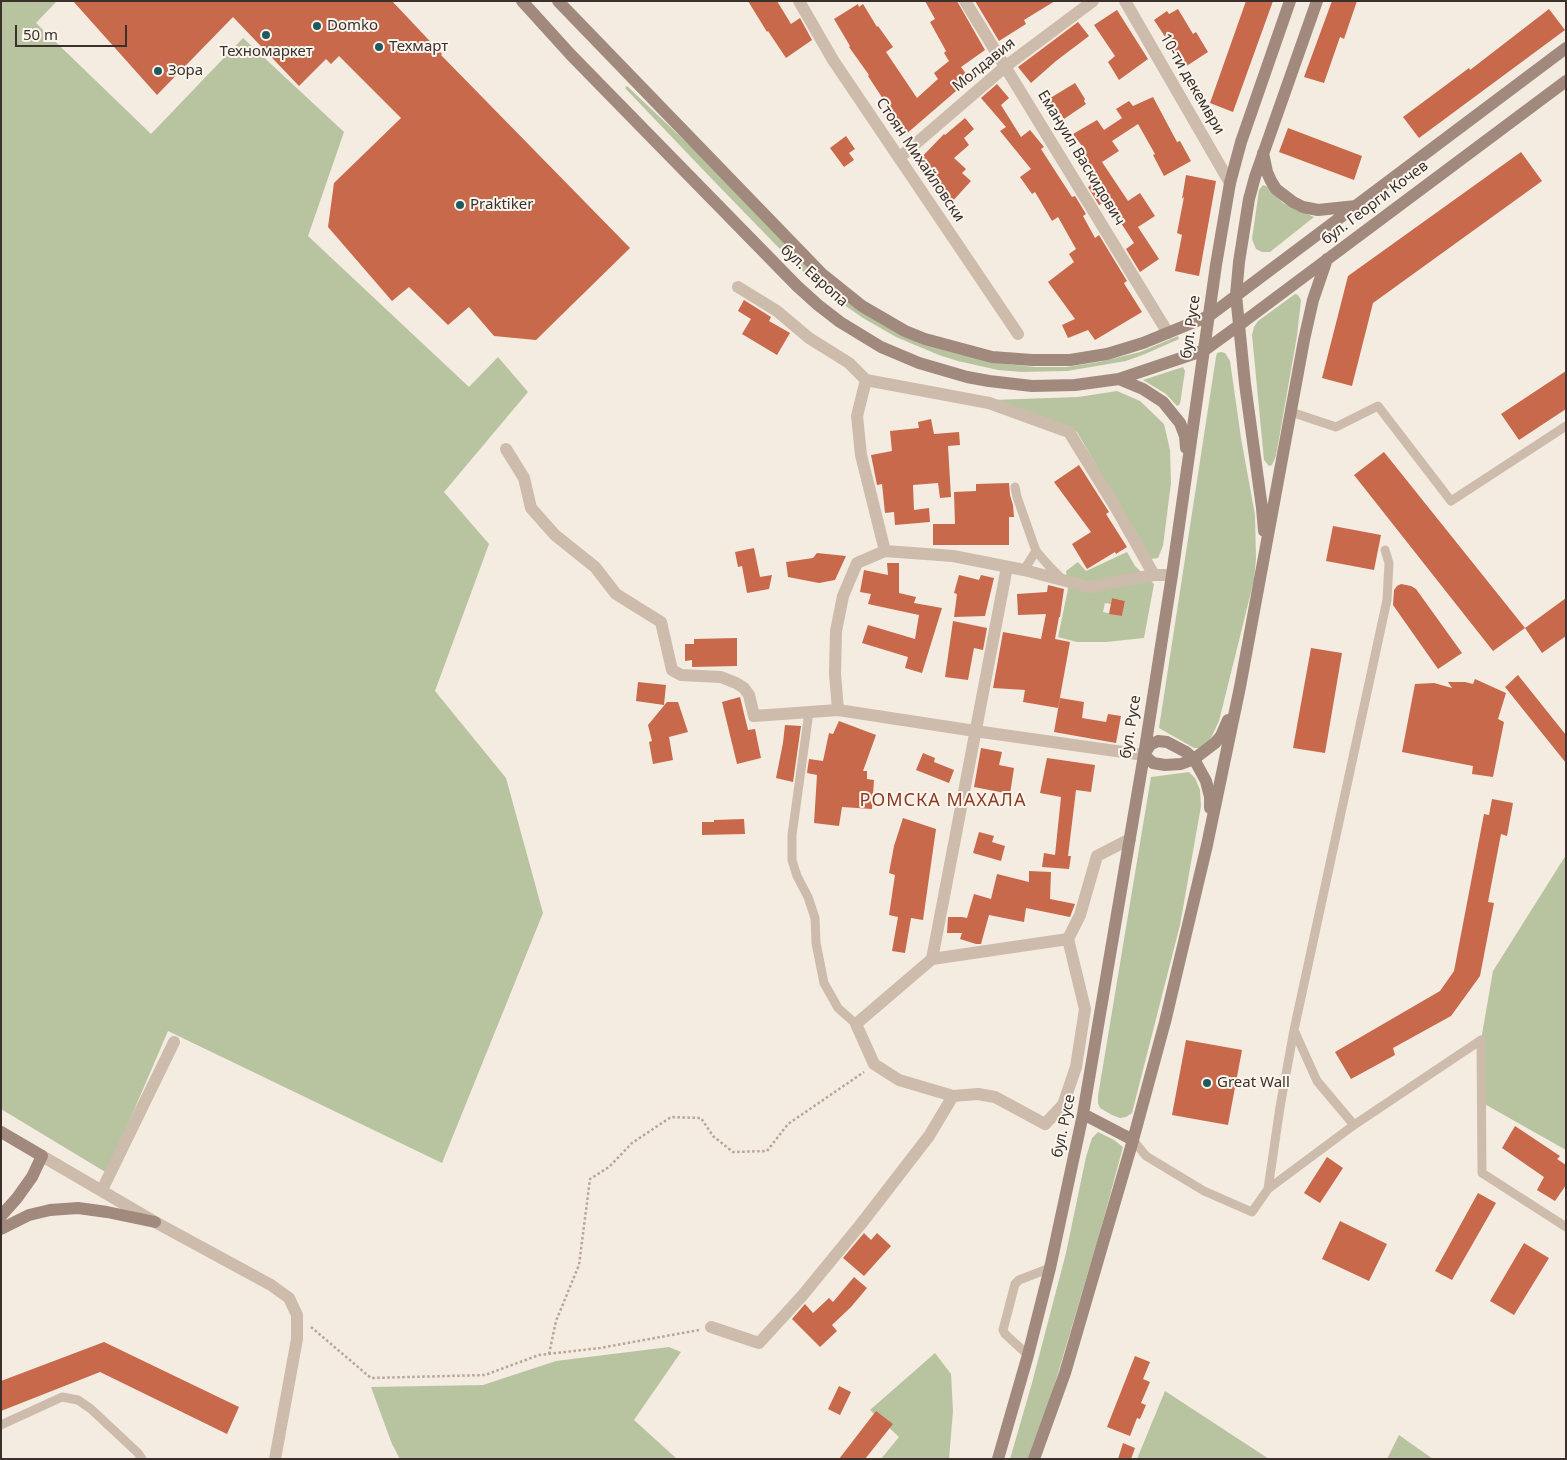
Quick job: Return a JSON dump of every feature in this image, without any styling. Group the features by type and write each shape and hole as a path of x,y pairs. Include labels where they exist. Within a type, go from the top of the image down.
{"main road":[{"name":"бул. Европа","path":"522,1 571,55 797,286 818,305 881,347 919,363 961,376 989,382 1032,386 1097,383 1119,379 1204,350"},
{"name":"бул. Европа","path":"558,1 822,274 862,306 905,331 946,346 992,357 1070,360 1129,348 1209,316"},
{"name":"бул. Русе","path":"998,1459 1050,1268 1083,1114 1144,755 1230,183 1240,142 1290,1"},
{"path":"1264,554 1262,508 1238,326 1236,295 1239,262 1249,199 1263,152 1317,1"},
{"name":"бул. Георги Кочев","path":"1209,316 1566,48"},
{"name":"бул. Георги Кочев","path":"1204,350 1566,81"},
{"path":"1263,152 1271,181 1276,189 1293,202 1303,207 1318,210 1356,206"},
{"path":"1034,1459 1065,1373 1166,1022 1207,845 1240,687 1313,300 1327,259"},
{"path":"1119,379 1164,402 1174,414 1185,436 1188,464"},
{"path":"1207,845 1210,796 1206,781 1194,759 1177,746 1162,741 1154,743 1147,749 1144,755 1153,763 1165,765 1180,764 1194,759 1210,748 1221,736 1240,687"},
{"path":"1083,1114 1133,1140"},
{"path":"1,1132 42,1156 32,1177 1,1216"},
{"path":"1,1230 29,1215 50,1210 78,1208 155,1222"}],"street":[{"name":"Стоян Михайловски","path":"799,1 834,60 1018,334"},
{"name":"Емануил Васкидович","path":"965,1 1168,333"},
{"name":"Молдавия","path":"899,158 1006,66 1093,1"},
{"name":"10-ти декември","path":"1125,1 1230,183"},
{"path":"738,286 777,311 809,338 849,362 866,380 989,403 1069,432 1116,508 1154,575"},
{"path":"866,380 857,416 860,446 884,552"},
{"path":"506,449 524,478 531,508 556,535 595,567 616,594 661,622 672,670 681,675 721,677 736,683 744,688 749,695 754,716 838,710 1144,755"},
{"path":"838,710 835,674 836,631 843,596 857,563 884,552 953,556 1024,570 1088,587 1154,575 1172,575"},
{"path":"932,959 1006,567"},
{"path":"1068,939 932,959 856,1024 874,1064 899,1080 953,1096 978,1094 995,1097 1045,1124 1063,1105 1076,1066 1085,1009 1068,939 1080,915 1098,856 1130,839"},
{"path":"102,1190 174,1042"},
{"path":"711,1327 759,1343 802,1296 861,1224 929,1136 953,1096"},
{"path":"42,1156 155,1222 271,1285 289,1298 297,1315 297,1339 275,1459"}],"lane":[{"path":"1291,412 1336,427 1378,406 1451,501 1566,426"},
{"path":"1015,487 1036,550 1064,580"},
{"path":"1024,570 1036,550"},
{"path":"1268,1189 1280,1106 1294,1030 1387,600 1389,562 1385,550"},
{"path":"809,712 792,835 792,860 815,918 816,943 824,983 838,1008 856,1024"},
{"path":"1294,1030 1317,1081 1354,1125"},
{"path":"1133,1140 1146,1156 1204,1191 1252,1212 1268,1189 1354,1125 1481,1040 1482,1173 1566,1227"},
{"path":"1028,1354 1005,1334 1003,1330 1015,1284 1019,1280 1050,1268"},
{"path":"1,1424 62,1397 78,1400 91,1409 142,1459"}],"path":[{"path":"548,1354 556,1321 580,1265 590,1179 609,1167 632,1143 671,1117 701,1118 713,1136 734,1152 767,1151 788,1124 874,1064"},
{"path":"297,1315 371,1378 485,1375 539,1355 600,1348 711,1327"}],"green space":[{"path":"1,1 57,1 36,23 151,134 243,38 344,132 308,236 469,387 498,357 528,392 444,492 489,544 435,691 506,778 543,913 442,1163 168,1031 107,1173 1,1109"},
{"path":"627,86 863,310 997,363 1035,367 1066,367 1099,362 1140,352 1178,336 1179,339 1126,361 1067,371 1022,372 998,370 958,361 896,337 863,318 820,288 710,177 625,88"},
{"path":"1263,185 1269,187 1283,203 1314,217 1270,252 1262,252 1256,249 1252,239 1259,190"},
{"path":"1295,294 1301,300 1297,336 1276,456 1272,465 1269,466 1264,460 1252,335 1258,321"},
{"path":"1217,353 1225,353 1230,361 1255,515 1256,559 1254,580 1219,721 1209,742 1199,748 1194,748 1159,728 1216,357"},
{"path":"1183,367 1185,371 1180,404 1177,406 1166,394 1143,380"},
{"path":"1117,391 1140,401 1164,424 1170,450 1171,483 1163,546 1158,558 1151,559 1077,432 993,400 1078,397"},
{"path":"1127,552 1135,566 1154,584 1144,638 1106,642 1077,642 1058,637 1068,589 1066,571 1078,562 1086,571","holes":["1112,598 1125,601 1122,616 1103,612 1105,603 1111,604"]},
{"path":"1189,772 1195,778 1200,790 1201,806 1180,925 1132,1113 1120,1118 1100,1108 1098,1096 1151,777"},
{"path":"1566,855 1566,1150 1481,1102 1481,1040 1493,971"},
{"path":"1098,1132 1123,1147 1099,1236 1052,1393 1030,1459 1010,1459 1066,1253 1086,1157 1092,1138"},
{"path":"669,1347 681,1352 634,1420 677,1459 400,1459 392,1444 371,1387 483,1385 556,1361"},
{"path":"935,1353 951,1374 953,1411 949,1459 881,1459 899,1437 870,1410"},
{"path":"1165,1391 1269,1459 1137,1459"},
{"path":"1399,1435 1433,1459 1387,1459"}],"building":[{"name":"Praktiker","path":"73,1 392,1 441,55 630,248 536,340 494,336 469,307 448,325 409,287 392,301 328,227 334,183 401,118 339,56 331,64 326,59 299,86 233,17 157,95"},
{"path":"748,1 777,1 791,24 800,18 812,40 786,58"},
{"path":"925,1 957,1 985,50 961,67 970,79 905,135 886,111 889,108 849,47 834,19 858,4 859,7 863,4 877,27 893,47 886,52 917,98 938,79 934,73 949,61 944,53 946,51 930,22 935,19"},
{"path":"975,1 1055,1 1024,20 1026,24 999,41"},
{"path":"1246,1 1273,1 1233,112 1210,103"},
{"path":"1332,1 1357,1 1344,39 1340,37 1324,83 1304,77"},
{"path":"1178,9 1193,34 1196,32 1208,52 1185,67 1154,20 1167,11 1169,14"},
{"path":"1549,9 1565,30 1419,138 1403,117 1469,68 1470,70"},
{"path":"1117,10 1148,59 1119,80 1108,62 1115,56 1094,25"},
{"path":"1078,22 1089,36 1031,83 1018,67"},
{"path":"1075,83 1086,104 1064,119 1061,115 1057,117 1047,100"},
{"path":"997,84 1009,98 1001,105 1021,137 1030,130 1044,147 1041,149 1072,197 1075,196 1086,214 1083,216 1095,238 1099,235 1127,281 1124,283 1142,312 1095,340 1088,330 1068,338 1062,325 1075,319 1048,282 1074,262 1069,254 1076,249 1058,217 1052,221 1035,192 1032,194 1020,177 1031,169 1000,131 1006,127 981,98"},
{"path":"1153,97 1177,142 1180,141 1191,161 1164,176 1153,155 1155,154 1138,124 1112,141 1119,151 1102,162 1128,201 1140,193 1155,216 1138,227 1159,259 1140,272 1126,249 1134,243 1106,200 1099,205 1088,187 1098,180 1080,154 1085,150 1073,134 1097,120 1104,130 1122,118 1116,109 1129,101 1133,106"},
{"path":"965,118 974,129 964,138 969,145 954,158 966,169 962,173 971,181 950,204 935,190 939,185 916,163 944,134"},
{"path":"1288,128 1362,156 1354,180 1279,152"},
{"path":"846,136 855,149 849,153 854,160 844,167 830,148"},
{"path":"1521,152 1542,181 1373,303 1352,386 1322,378 1348,276"},
{"path":"1186,175 1216,181 1199,276 1175,271 1182,235 1177,233"},
{"path":"744,300 771,317 769,321 790,333 777,355 742,334 751,319 738,311"},
{"path":"1566,371 1566,409 1519,440 1501,414"},
{"path":"931,419 934,434 959,432 960,445 948,446 951,497 940,498 938,483 913,485 914,510 929,508 930,522 895,525 894,512 885,513 882,484 877,485 871,455 892,451 890,431 919,428 918,422"},
{"path":"1384,452 1525,628 1493,651 1354,475"},
{"path":"1079,465 1109,512 1106,514 1127,547 1087,569 1072,544 1091,532 1054,482"},
{"path":"1009,483 1014,517 1009,517 1009,545 933,545 933,524 955,524 954,492 976,491 976,484"},
{"path":"1333,526 1381,535 1374,570 1326,561"},
{"path":"754,548 760,577 772,575 769,589 747,593 742,566 738,567 735,552"},
{"path":"817,553 846,556 835,580 819,583 788,577 786,562 813,558"},
{"path":"887,563 899,563 899,593 916,597 914,603 942,608 922,673 905,668 908,657 862,643 868,625 915,639 919,615 868,604 871,594 860,592 864,570 888,575"},
{"path":"959,575 979,580 981,575 994,578 985,616 954,617 957,594 954,593"},
{"path":"1401,584 1416,589 1462,653 1438,669 1393,605 1394,590"},
{"path":"1048,585 1064,589 1055,639 1070,642 1058,708 1023,702 1025,690 993,688 1003,632 1041,639 1046,614 1018,615 1017,594 1047,592"},
{"path":"1112,598 1125,601 1122,616 1109,614"},
{"path":"1566,598 1566,636 1542,653 1525,628"},
{"path":"953,621 987,628 983,650 974,648 968,680 945,677"},
{"path":"737,638 737,666 692,667 692,660 685,661 685,644 694,644 694,639"},
{"path":"1311,648 1342,653 1325,753 1293,748"},
{"path":"1518,675 1566,735 1566,763 1505,687"},
{"path":"1475,679 1506,693 1498,719 1504,722 1493,777 1472,774 1473,766 1402,752 1415,684 1434,683 1452,688 1448,682 1473,684"},
{"path":"638,682 666,685 664,705 636,701"},
{"path":"740,697 748,730 755,729 761,758 737,764 722,702"},
{"path":"1060,698 1084,702 1082,718 1106,722 1108,714 1121,716 1116,743 1054,732"},
{"path":"667,702 678,702 688,732 669,737 673,760 653,764 649,742 652,741 648,725"},
{"path":"839,721 876,735 863,771 867,771 867,779 874,780 872,809 842,807 839,826 814,823 817,775 807,773 809,759 823,761 829,733 833,734"},
{"path":"785,725 801,726 793,782 776,778"},
{"path":"981,748 1002,752 999,765 1014,768 1010,794 974,787"},
{"path":"923,753 935,758 934,762 954,770 949,783 916,770"},
{"path":"1047,758 1095,765 1091,792 1076,790 1068,856 1071,856 1069,869 1042,867 1044,853 1055,855 1061,797 1040,793"},
{"path":"1492,799 1513,803 1507,836 1501,834 1488,902 1494,903 1480,976 1451,1016 1393,1048 1395,1055 1351,1079 1335,1052 1440,991 1454,971 1484,814 1489,815"},
{"path":"903,818 936,829 923,920 911,918 905,953 892,951 898,917 889,915 895,875 889,873 894,846"},
{"path":"744,819 745,834 702,835 702,822"},
{"path":"979,832 994,836 992,842 1005,846 1001,861 973,853"},
{"path":"1029,871 1051,872 1050,899 1075,904 1070,917 1026,908 1024,922 989,915 981,944 960,939 962,933 947,933 948,917 967,918 974,894 991,899 997,874 1029,882"},
{"name":"Great Wall","path":"1186,1040 1242,1050 1228,1125 1172,1115"},
{"path":"1515,1126 1560,1156 1557,1159 1566,1165 1566,1185 1555,1201 1537,1190 1544,1177 1502,1148"},
{"path":"1327,1157 1343,1168 1320,1203 1304,1193"},
{"path":"1478,1193 1496,1203 1452,1280 1435,1271"},
{"path":"1340,1221 1387,1244 1369,1281 1322,1259"},
{"path":"864,1233 871,1240 877,1233 891,1246 864,1276 843,1258"},
{"path":"1524,1243 1549,1258 1514,1315 1490,1301"},
{"path":"854,1277 867,1288 832,1325 837,1331 820,1347 792,1319 805,1304 813,1313 829,1298 833,1302"},
{"path":"104,1342 239,1407 227,1434 100,1372 1,1411 1,1381"},
{"path":"1135,1356 1150,1362 1143,1379 1150,1382 1141,1403 1146,1405 1140,1419 1137,1418 1130,1436 1107,1427"},
{"path":"839,1386 851,1392 840,1415 828,1409"},
{"path":"876,1411 893,1424 865,1459 839,1459"},
{"path":"1123,1443 1135,1448 1131,1459 1118,1459"}],"place":[{"name":"Domko","path":"317,26"},
{"name":"Техномаркет","path":"266,35"},
{"name":"Техмарт","path":"379,47"},
{"name":"Зора","path":"158,71"},
{"name":"Praktiker","path":"460,205"},
{"name":"Great Wall","path":"1207,1083"}],"district":[{"name":"РОМСКА МАХАЛА","path":"943,801"}]}
